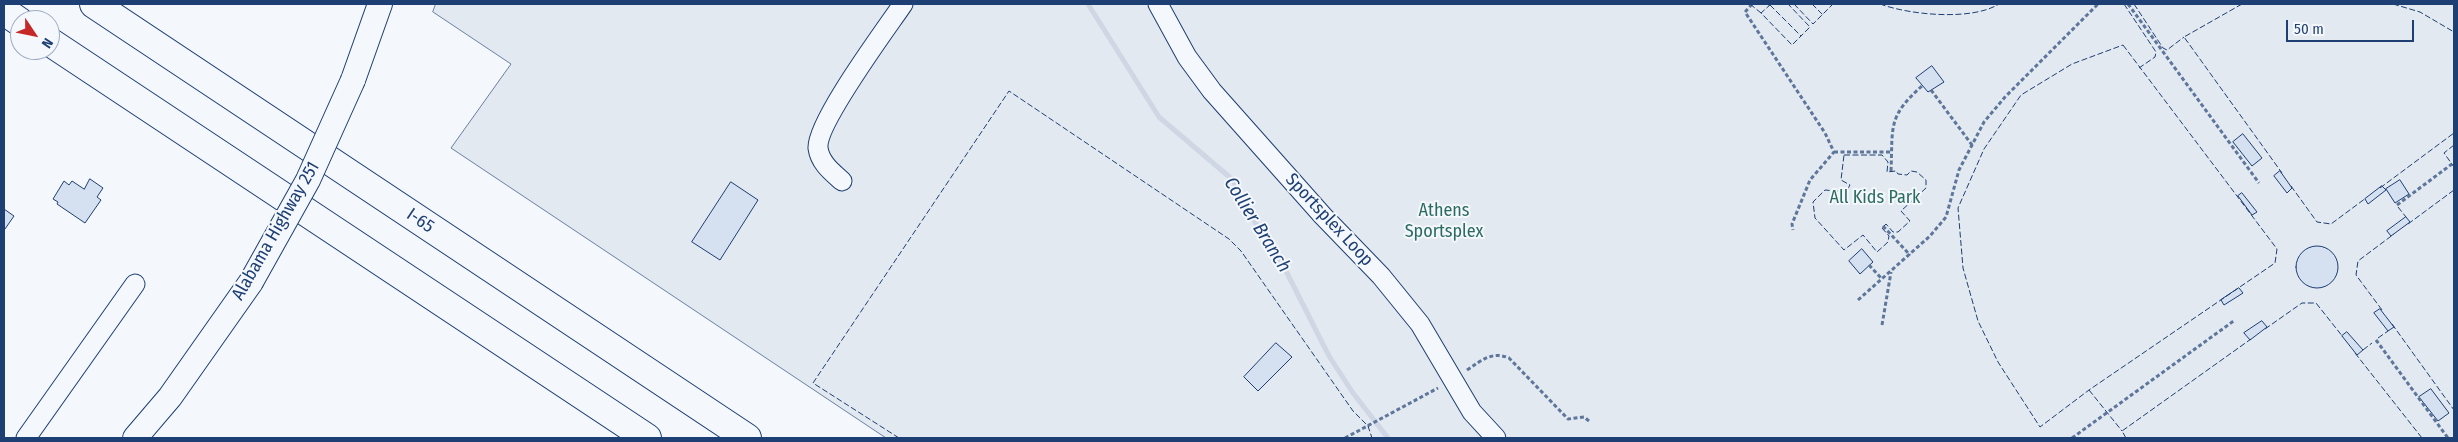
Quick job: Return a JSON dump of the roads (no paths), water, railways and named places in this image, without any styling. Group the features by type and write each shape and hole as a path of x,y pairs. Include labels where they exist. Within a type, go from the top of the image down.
{"highway":[{"name":"I-65","path":"94,4 747,438"},
{"path":"60,49 647,438"}],"main road":[{"name":"Alabama Highway 251","path":"135,438 170,397 251,282 308,180 353,80 380,4"}],"street":[{"path":"842,182 824,165 818,147 832,110 903,4"},
{"name":"Sportsplex Loop","path":"1158,4 1187,56 1212,91 1324,216 1381,276 1420,324 1472,412 1496,438"},
{"path":"26,438 135,284"}],"waterway":[{"name":"Collier Branch","path":"1088,4 1159,117 1233,180 1247,210 1284,267 1329,356 1353,393 1388,438"}],"park label":[{"name":"All Kids Park","path":"1875,198"},
{"name":"Athens Sportsplex","path":"1444,221"}]}
